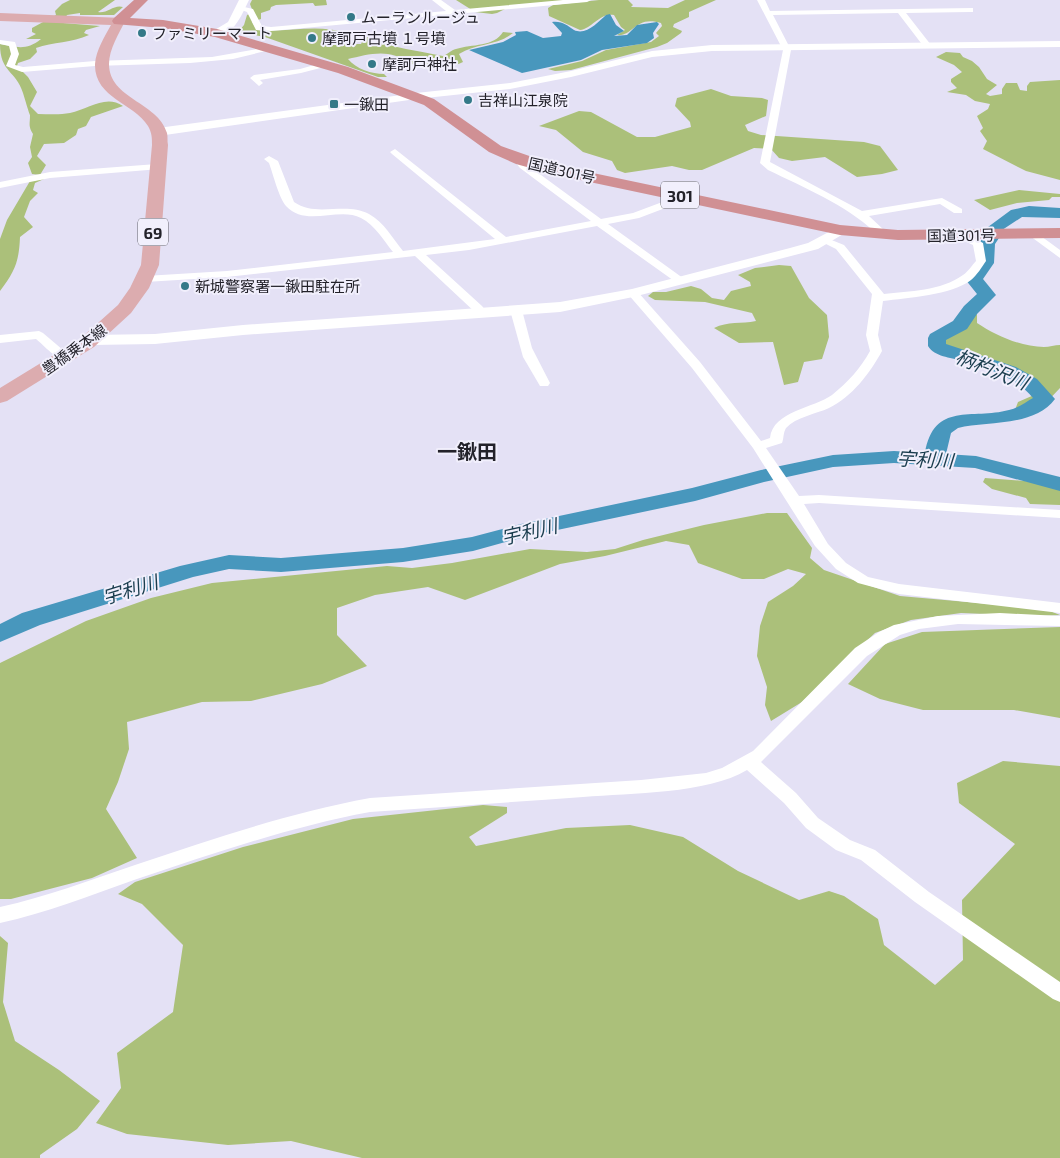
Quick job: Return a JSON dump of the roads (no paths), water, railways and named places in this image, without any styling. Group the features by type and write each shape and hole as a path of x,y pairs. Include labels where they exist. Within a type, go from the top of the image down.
{"highway":[{"path":"119,21 142,0"},
{"name":"国道301号","path":"119,21 163,24 217,33 325,64 416,96 429,102 495,148 522,160 552,168 840,230 879,234 1060,233"}],"main road":[{"path":"0,17 119,21 107,44 102,63 106,81 113,91 147,117 158,132"},
{"name":"豊橋乗本線","path":"0,397 92,340 119,316 135,298 145,280 152,248 160,145 158,132"}],"street":[{"path":"436,0 454,13"},
{"path":"217,33 232,24 242,4 250,11 259,28 263,29 587,0"},
{"path":"761,0 788,50 764,159 765,162 771,168 859,214 878,229 880,231 879,234"},
{"path":"769,13 970,10"},
{"path":"900,11 927,45"},
{"path":"336,14 337,23"},
{"path":"0,42 12,44 15,54 10,66 22,70 102,63 198,60 261,52 274,48"},
{"path":"158,132 543,80 666,52 712,48 1060,44"},
{"path":"259,83 254,78 301,71 325,64"},
{"path":"395,152 504,241"},
{"path":"269,159 273,161 290,204 294,208 309,213 359,213 371,220 400,254"},
{"path":"522,160 523,166 681,281"},
{"path":"0,185 50,175 157,167"},
{"path":"145,280 227,274 504,241 645,214 685,196"},
{"path":"859,214 942,201 958,211"},
{"path":"92,340 155,340 243,330 560,307 633,293 795,252 825,241 840,230"},
{"path":"1034,234 1060,255"},
{"path":"878,298 940,289 968,277 982,261 978,243 963,235"},
{"path":"762,451 777,440 779,429 785,422 829,403 841,394 861,373 876,351 872,335 878,294 840,247 825,241"},
{"path":"417,252 481,312"},
{"path":"633,293 696,365 762,451 822,546 842,566 863,580 899,589 1060,608"},
{"path":"516,310 523,344 533,367 544,383"},
{"path":"0,339 39,335 59,353 67,356"},
{"path":"794,500 819,499 1060,514"},
{"path":"0,915 44,904 270,828 338,810 370,805 669,783 706,779 728,773 750,762 794,721 861,652 880,638 899,629 925,622 956,619 1060,621"},
{"path":"750,762 790,798 812,823 843,845 868,855 922,897 1060,993"}],"water":[{"path":"610,14 616,25 624,31 614,36 627,35 637,25 657,22 659,24 653,33 654,38 647,43 602,50 581,60 522,73 469,50 503,42 516,35 515,32 527,31 543,38 561,36 562,33 552,22 562,23 578,31 587,30"}],"waterway":[{"name":"柄杓沢川","path":"994,230 1017,213 1029,211 1060,213"},
{"name":"柄杓沢川","path":"934,459 940,433 950,424 966,420 1010,416 1033,407 1045,399 1030,383 1010,372 937,346 937,338 960,325 970,310 987,295 974,279 985,263 987,244 991,238"},
{"name":"宇利川","path":"0,634 31,619 188,571 229,562 281,565 403,555 473,544 521,531 695,494 761,476 833,461 894,457 934,459"},
{"name":"宇利川","path":"934,459 976,462 1060,484"}],"place":[{"name":"ムーランルージュ","path":"351,17"},
{"name":"ファミリーマート","path":"142,33"},
{"name":"摩訶戸古墳 １号墳","path":"312,38"},
{"name":"摩訶戸神社","path":"372,64"},
{"name":"吉祥山江泉院","path":"468,100"},
{"name":"一鍬田","path":"334,104"},
{"name":"新城警察署一鍬田駐在所","path":"185,286"}],"district":[{"name":"一鍬田","path":"467,451"}]}
